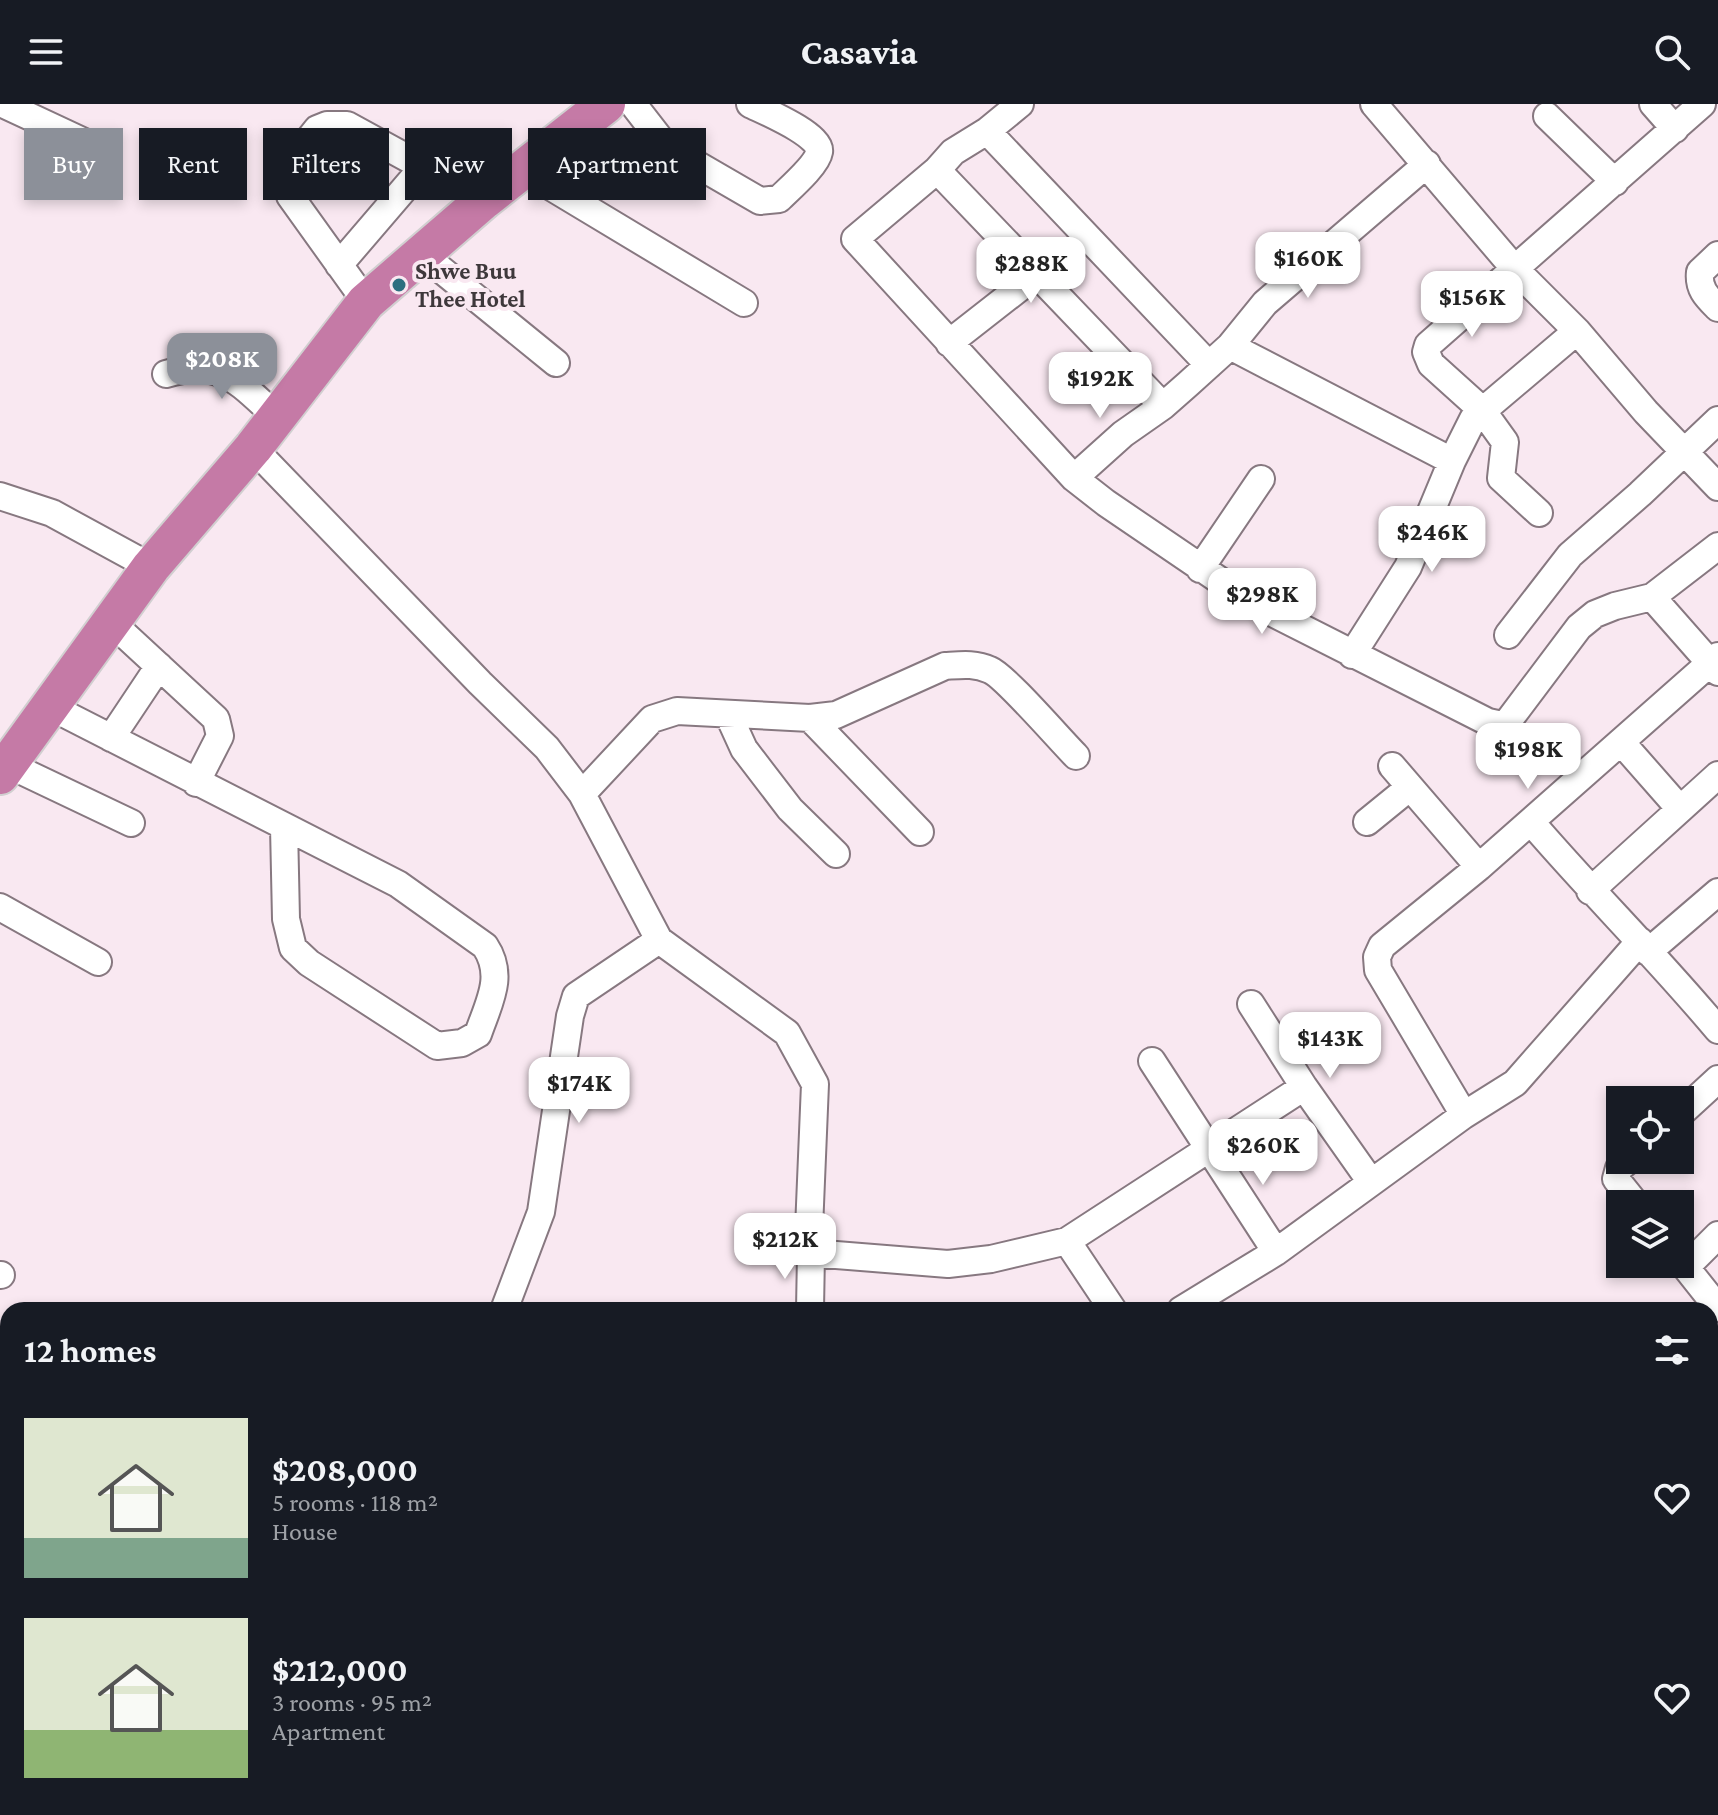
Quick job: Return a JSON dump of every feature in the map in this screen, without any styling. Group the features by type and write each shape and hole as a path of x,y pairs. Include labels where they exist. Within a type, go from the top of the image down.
{"highway":[{"path":"512,178 606,104"},
{"path":"3,770 151,567 253,448 366,302 484,200"}],"street":[{"path":"3,104 54,128"},
{"path":"633,104 672,150 760,201 779,199 815,161 818,144 809,134 750,104"},
{"path":"1020,104 987,131 953,152 937,170 855,239 1074,478 1200,569 1253,603 1488,722 1502,725 1509,720 1579,627 1595,614 1652,597 1718,546"},
{"path":"1374,104 1514,268 1577,331 1646,412 1718,487"},
{"path":"1653,104 1675,129"},
{"path":"1539,513 1501,478 1507,446 1482,410 1431,364 1426,352 1428,345 1702,104"},
{"path":"1547,116 1615,182"},
{"path":"366,302 290,196 285,169 317,129 327,125 347,125 405,157"},
{"path":"987,131 1209,365"},
{"path":"1074,478 1123,434 1163,406 1230,346 1265,303 1427,164"},
{"path":"523,170 744,303"},
{"path":"937,170 1163,406"},
{"path":"339,265 405,188"},
{"path":"422,254 556,363"},
{"path":"1718,255 1700,272 1699,283 1705,295 1718,308"},
{"path":"949,343 1036,275"},
{"path":"1352,655 1408,567 1473,419 1577,331"},
{"path":"1230,346 1452,461"},
{"path":"166,374 187,368 210,368 235,379 277,417"},
{"path":"1508,635 1570,555 1718,420"},
{"path":"253,448 547,748 582,794 659,940 787,1033 815,1084 809,1229 810,1302"},
{"path":"1200,569 1261,479"},
{"path":"0,496 52,513 151,567"},
{"path":"1464,1115 1378,970 1377,957 1382,946 1715,664 1652,597"},
{"path":"111,622 216,719 220,736 196,783"},
{"path":"582,794 652,719 677,711 810,718 836,715 945,666 971,664 993,671 1076,756"},
{"path":"111,738 159,666"},
{"path":"49,706 398,884 485,946 493,958 497,978 478,1034 462,1043 437,1046 309,963 293,948 286,919 284,827"},
{"path":"728,714 744,749 790,809 836,854"},
{"path":"810,718 920,832"},
{"path":"1622,743 1680,809"},
{"path":"1392,766 1479,867"},
{"path":"3,770 131,823"},
{"path":"1590,891 1718,775"},
{"path":"1367,822 1410,787"},
{"path":"1531,822 1590,891 1713,1013"},
{"path":"1194,1302 1276,1252 1464,1115 1515,1083 1644,946 1718,892"},
{"path":"0,907 98,962"},
{"path":"507,1302 541,1212 570,1016 576,996 659,940"},
{"path":"1251,1004 1304,1087 1371,1182"},
{"path":"1152,1061 1276,1252"},
{"path":"1694,1101 1718,1079"},
{"path":"811,1253 948,1264 991,1259 1067,1241 1304,1087"},
{"path":"1694,1254 1718,1235"},
{"path":"1067,1241 1108,1302"},
{"path":"1694,1277 1713,1302"}],"place":[{"name":"Shwe Buu Thee Hotel","path":"399,285"}]}
